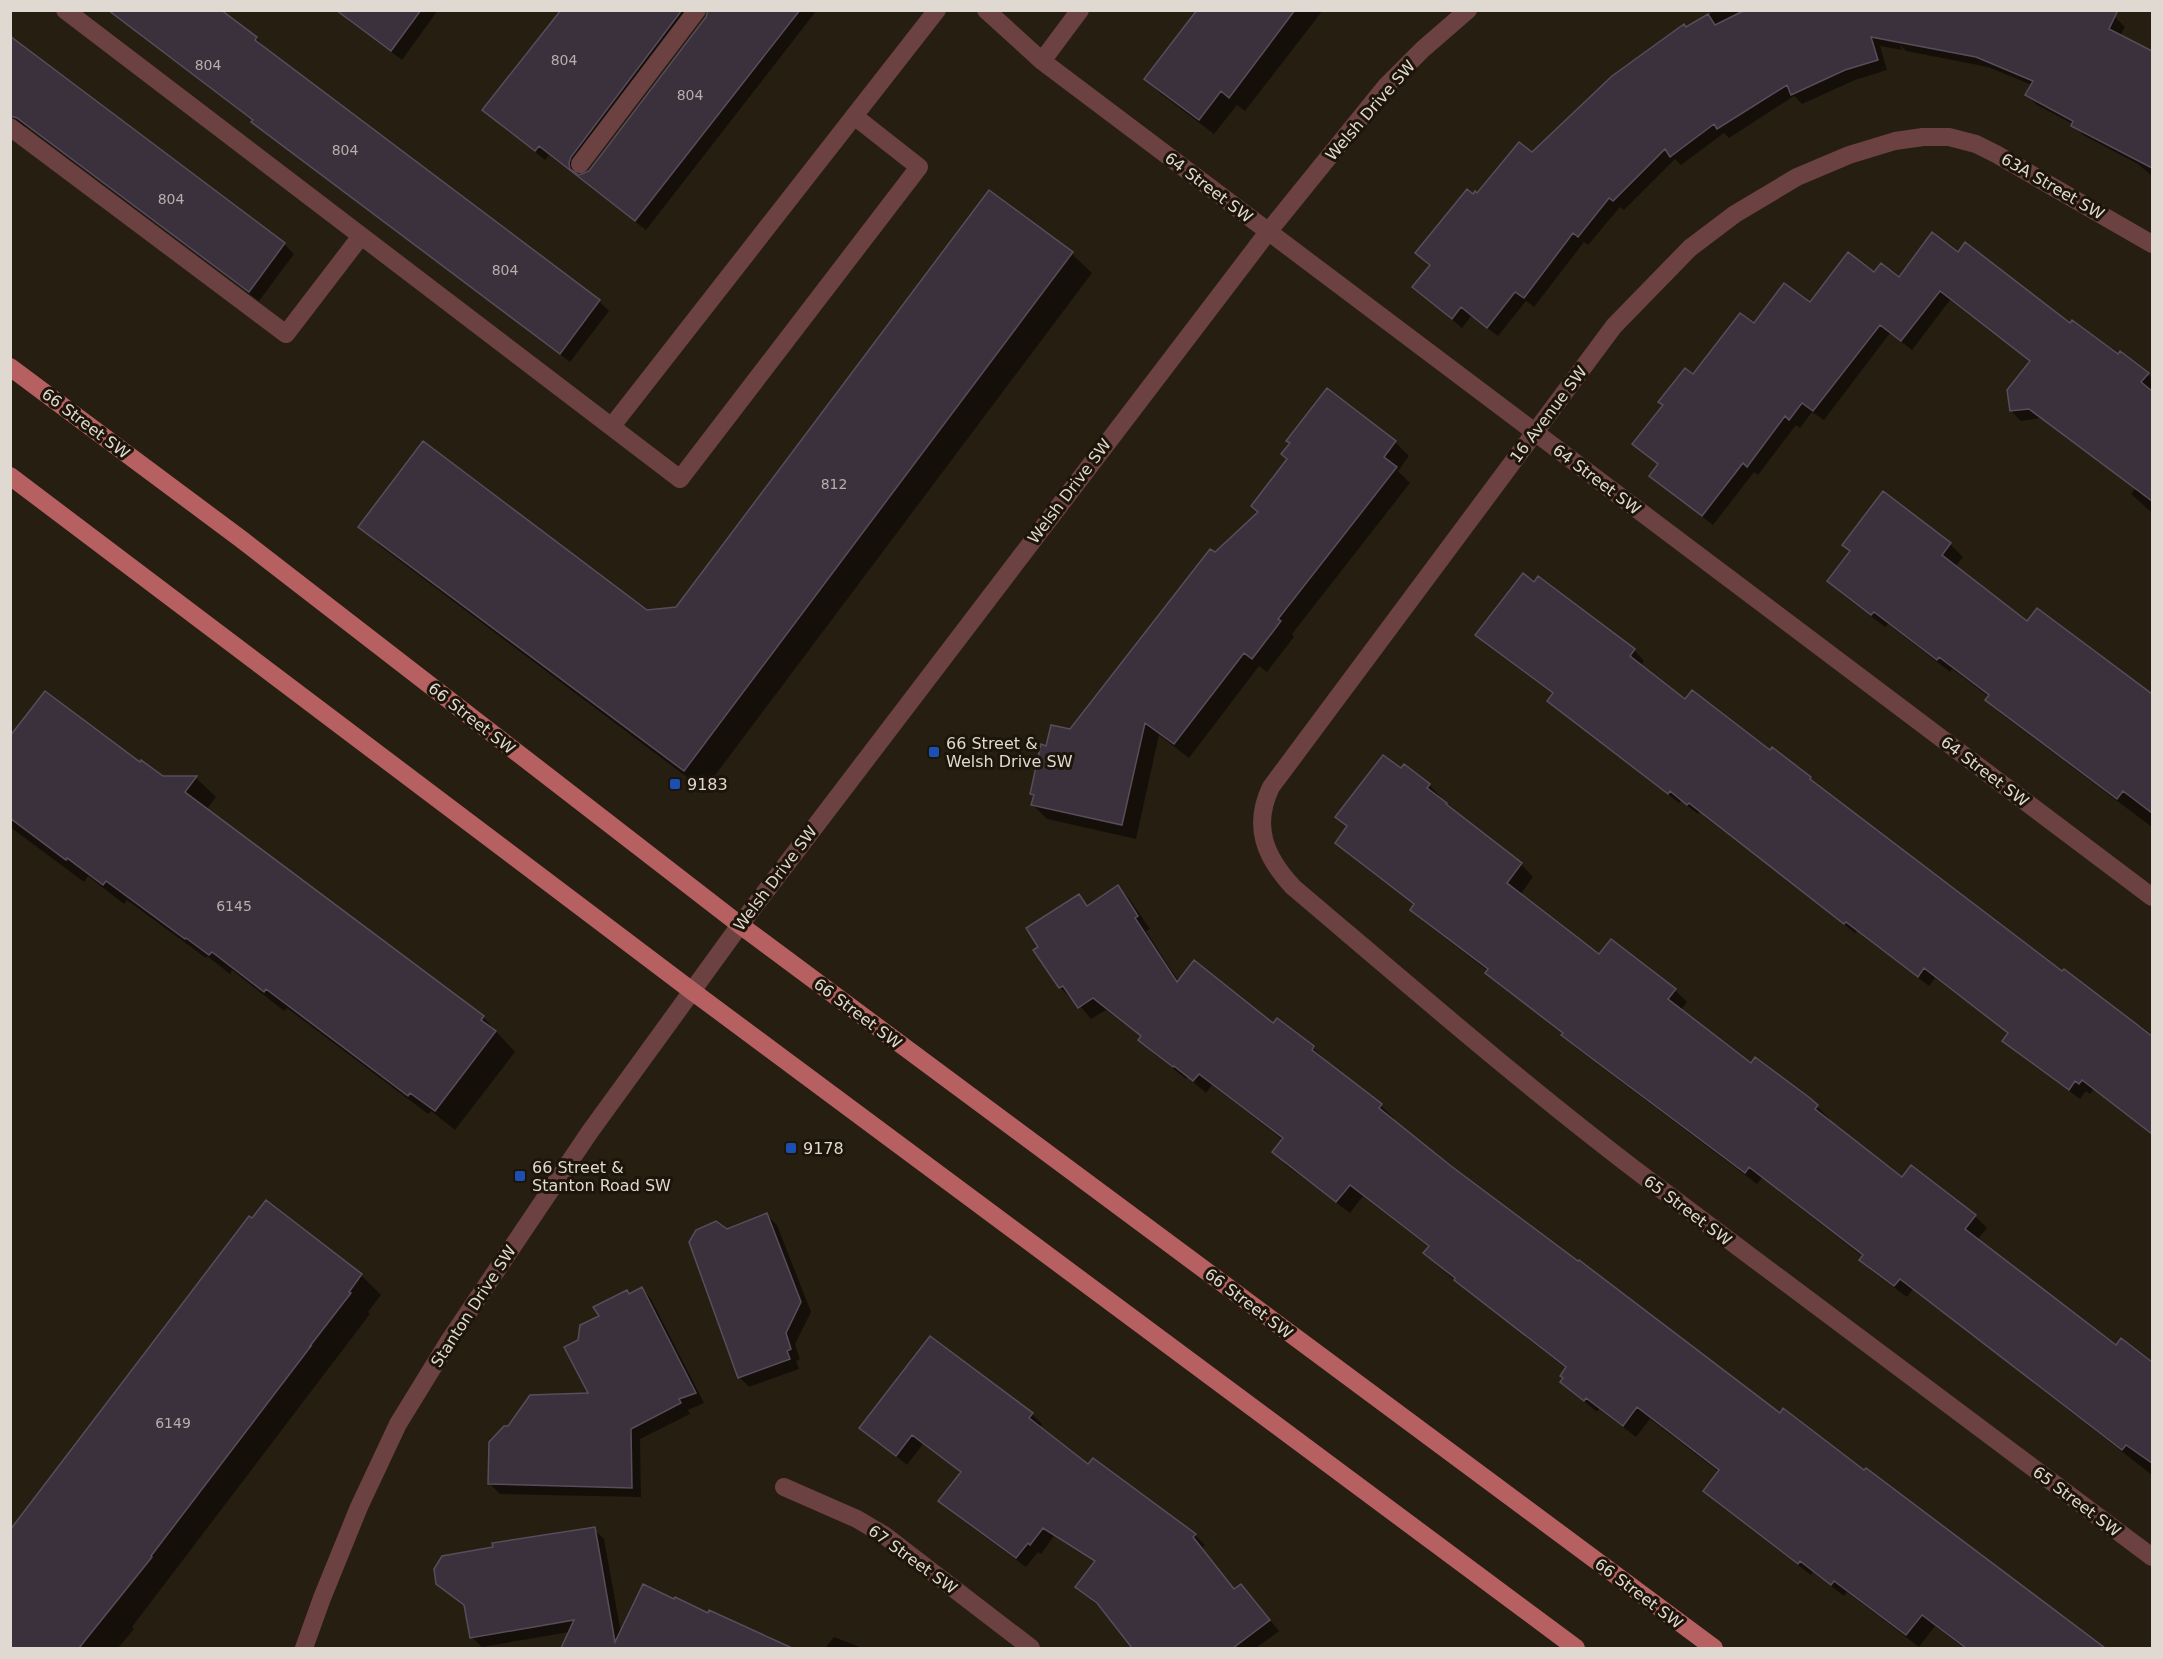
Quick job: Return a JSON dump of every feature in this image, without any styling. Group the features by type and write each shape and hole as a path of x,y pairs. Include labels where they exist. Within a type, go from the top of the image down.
{"main road":[{"name":"66 Street SW","path":"10,367 250,547 740,925 1714,1648"},
{"path":"10,476 692,991 1576,1648"}],"street":[{"path":"65,10 680,478 919,167 854,116"},
{"path":"580,164 698,10"},
{"path":"612,426 937,10"},
{"name":"64 Street SW","path":"986,10 1042,61 2152,897"},
{"path":"1042,61 1080,10"},
{"name":"Welsh Drive SW","path":"692,991 1268,232 1387,85 1423,49 1468,10"},
{"path":"10,128 286,334 361,236"},
{"name":"16 Avenue SW","path":"1262,827 1262,813 1271,787 1614,326 1690,248 1735,214 1797,177 1849,154 1894,141 1923,136 1949,137"},
{"name":"63A Street SW","path":"1949,137 1977,144 1996,154 2152,244"},
{"name":"65 Street SW","path":"1262,827 1270,858 1279,873 1293,887 1509,1070 1641,1174 2152,1557"},
{"name":"Stanton Drive SW","path":"304,1648 359,1507 398,1424 449,1341 582,1143 692,991"},
{"name":"67 Street SW","path":"784,1487 857,1519 884,1535 1031,1648"}],"building":[{"path":"108,10 221,10 257,37 255,40 600,300 560,354 251,122 253,120"},
{"path":"336,10 421,10 391,51"},
{"path":"561,10 682,10 571,157 570,169 579,175 589,171 706,17 708,10 800,10 635,221 539,146 535,151 482,110"},
{"path":"1197,10 1295,10 1229,98 1221,91 1199,120 1144,79"},
{"path":"1745,10 2118,10 2109,29 2152,51 2152,168 2071,126 2073,121 2025,95 2033,81 1976,57 1871,37 1878,60 1845,70 1791,95 1787,85 1717,129 1714,124 1670,157 1665,149 1613,201 1609,198 1578,237 1573,233 1524,298 1515,292 1487,328 1461,307 1452,319 1412,287 1430,265 1415,253 1467,189 1473,194 1475,191 1477,193 1519,142 1532,152 1612,76 1684,24 1686,27 1708,14 1715,25"},
{"path":"10,36 285,243 249,292 17,118 10,116"},
{"path":"989,190 1073,252 684,771 358,527 423,441 647,610 676,607"},
{"path":"1932,232 1958,252 1965,242 2070,323 2072,320 2118,354 2120,351 2149,373 2141,382 2152,391 2152,501 2029,409 2010,411 2007,390 2030,361 1940,291 1901,341 1880,325 1813,411 1802,403 1789,420 1785,416 1747,467 1743,463 1702,516 1649,476 1658,464 1632,444 1663,405 1658,402 1685,368 1693,374 1740,313 1754,323 1784,283 1810,302 1848,252 1874,272 1881,263 1899,277"},
{"path":"1327,388 1396,441 1384,457 1397,467 1278,619 1281,621 1252,659 1244,653 1174,744 1145,723 1122,825 1031,805 1034,795 1030,794 1041,744 1046,746 1051,725 1070,729 1210,549 1215,552 1258,512 1251,506 1287,459 1281,454 1290,443 1286,441"},
{"path":"1883,491 1951,543 1942,555 2027,621 2037,608 2152,694 2152,813 2123,791 2117,799 1985,700 1989,695 1939,657 1937,660 1874,612 1871,615 1827,581 1850,551 1842,545"},
{"path":"1523,573 1534,582 1538,576 1635,649 1630,656 1685,699 1692,690 1770,750 1772,747 1811,777 1810,779 2062,971 2064,969 2152,1036 2152,1134 2082,1080 2079,1084 2075,1081 2069,1090 2002,1041 2008,1033 1924,968 1918,977 1846,922 1844,924 1689,803 1687,805 1670,791 1668,794 1547,701 1553,693 1475,635"},
{"path":"45,691 140,762 141,760 163,776 197,776 185,792 484,1016 481,1020 496,1031 435,1111 410,1093 408,1096 266,989 264,992 212,952 209,955 185,939 106,881 103,885 10,818 10,736"},
{"path":"1383,755 1401,768 1404,764 1430,784 1427,788 1522,863 1507,883 1599,954 1611,939 1676,989 1668,999 1751,1063 1755,1057 1810,1098 1818,1105 1815,1109 1902,1177 1911,1165 1976,1215 1965,1229 2116,1345 2121,1338 2152,1362 2152,1463 2126,1445 2122,1450 1900,1279 1894,1286 1859,1260 1863,1255 1749,1167 1745,1173 1561,1035 1563,1033 1485,973 1488,969 1410,910 1414,904 1335,843 1347,826 1335,817"},
{"path":"1118,885 1138,916 1135,918 1177,982 1194,960 1273,1023 1277,1018 1314,1046 1312,1050 1382,1104 1379,1108 1451,1166 1780,1413 1783,1408 2105,1648 1966,1648 1922,1615 1906,1635 1834,1581 1831,1585 1800,1561 1798,1564 1703,1491 1719,1470 1637,1407 1623,1426 1586,1398 1584,1401 1560,1382 1563,1378 1560,1376 1566,1367 1423,1253 1429,1246 1350,1185 1336,1202 1272,1152 1283,1138 1199,1074 1193,1081 1173,1067 1138,1040 1141,1036 1093,998 1078,1008 1063,986 1059,988 1033,950 1038,947 1026,928 1079,894 1087,906"},
{"path":"266,1200 362,1274 349,1292 351,1293 152,1557 79,1648 10,1648 10,1530 249,1216 252,1218"},
{"path":"767,1213 801,1302 786,1333 791,1349 787,1351 790,1359 738,1378 689,1242 696,1230 716,1221 727,1229"},
{"path":"642,1287 696,1393 679,1399 681,1403 631,1429 632,1488 488,1484 489,1442 504,1426 508,1426 530,1395 588,1393 564,1347 578,1340 580,1325 599,1316 593,1307 627,1290 629,1294"},
{"path":"930,1336 1033,1413 1029,1418 1088,1464 1093,1458 1196,1534 1193,1537 1234,1589 1241,1584 1270,1620 1233,1648 1132,1648 1097,1603 1075,1587 1095,1561 1043,1528 1016,1558 938,1501 961,1472 912,1435 896,1456 859,1428"},
{"path":"595,1527 615,1642 643,1584 708,1613 709,1610 792,1648 561,1648 574,1620 470,1638 464,1605 436,1584 434,1569 442,1556 493,1547 492,1543"}],"place":[{"name":"66 Street & Welsh Drive SW","path":"934,752"},
{"name":"9183","path":"675,784"},
{"name":"9178","path":"791,1148"},
{"name":"66 Street & Stanton Road SW","path":"520,1176"}]}
